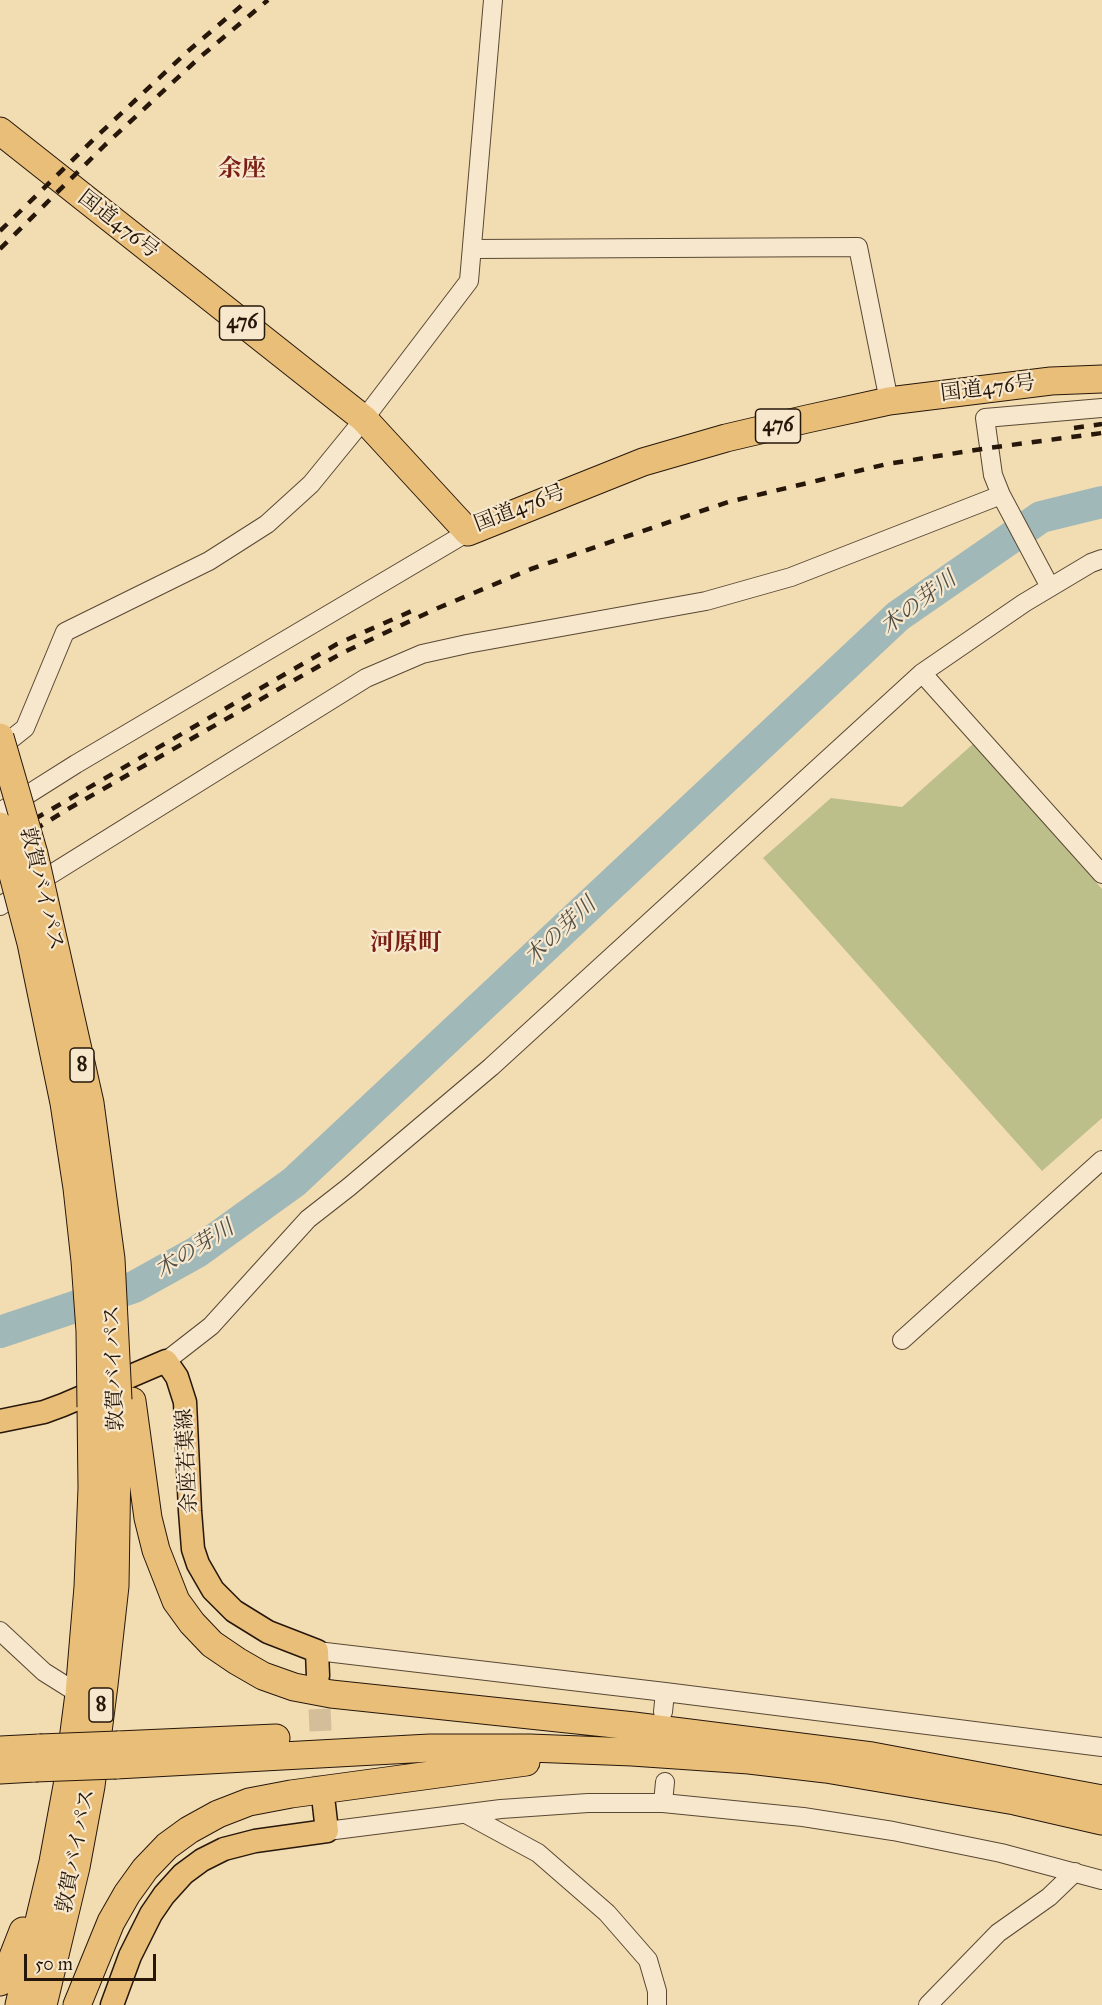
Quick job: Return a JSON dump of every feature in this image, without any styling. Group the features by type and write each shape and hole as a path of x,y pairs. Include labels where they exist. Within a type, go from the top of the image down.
{"highway":[{"name":"国道476号","path":"0,131 364,419 468,532 643,462 726,438 888,401 1051,381 1102,379"},
{"name":"敦賀バイパス","path":"0,737 34,854 108,1184 118,1249 125,1401 115,1586 91,1786 76,1867 43,2005"},
{"name":"敦賀バイパス","path":"0,826 31,943 66,1114 77,1188 90,1331 92,1488 88,1587 79,1694 53,1863 19,2005"},
{"path":"125,1401 148,1518 166,1577 177,1601 192,1623 212,1644 263,1676 294,1687 331,1694 872,1755 1102,1799"},
{"path":"0,1982 7,1972 21,1939 44,1859 79,1694"},
{"path":"117,1755 481,1730 754,1741"},
{"path":"0,1750 38,1758 477,1747 695,1755 826,1769 1015,1801 1102,1821"},
{"path":"77,2005 106,1931 127,1893 145,1869 167,1846 189,1830 218,1814 249,1802 291,1794 490,1766 599,1757 695,1755"},
{"path":"0,1770 38,1758"}],"main road":[{"path":"0,1421 63,1406 166,1361"},
{"name":"余座若葉線","path":"166,1361 177,1377 185,1402 193,1549 198,1564 213,1590 234,1611 262,1629 317,1651"},
{"path":"317,1651 318,1676"},
{"path":"112,2005 130,1956 151,1914 183,1874 202,1860 224,1849 255,1841 327,1831 324,1805"}],"street":[{"path":"0,748 24,728 65,632 208,561 267,524 311,484 364,419 469,281 494,0"},
{"path":"472,249 858,247 888,401"},
{"path":"1050,587 1003,500 993,476 985,418 1102,408"},
{"path":"0,906 366,678 422,654 706,601 791,577 1003,500"},
{"path":"0,813 95,752 468,532"},
{"path":"166,1361 211,1326 308,1219 491,1067 922,673 1024,603 1091,563 1102,559"},
{"path":"922,673 1102,874"},
{"path":"902,1340 1102,1160"},
{"path":"0,1631 44,1672 79,1694"},
{"path":"317,1651 1102,1747"},
{"path":"663,1712 665,1692"},
{"path":"663,1803 665,1782"},
{"path":"327,1831 466,1814 588,1803 663,1803 803,1817 893,1831 1001,1853 1102,1880"},
{"path":"466,1814 538,1853 607,1913 648,1960 657,1991 657,2005"},
{"path":"928,2005 998,1932 1048,1897 1075,1872"}],"green space":[{"path":"973,744 1102,889 1102,1118 1042,1171 763,858 831,798 902,807"}],"waterway":[{"name":"木の芽川","path":"0,1332 134,1287 197,1252 294,1182 898,616 1041,517 1102,502"}],"tunnel":[{"path":"318,1676 324,1805"}],"railway":[{"path":"0,231 187,52 248,0"},
{"path":"0,249 105,145 199,58 268,0"},
{"path":"1074,428 1102,424"},
{"path":"0,851 68,809 342,653 438,608 531,569 728,502 887,464 1102,433"},
{"path":"0,839 337,644 414,610"}],"district":[{"name":"余座","path":"242,170"},
{"name":"河原町","path":"406,944"}]}
